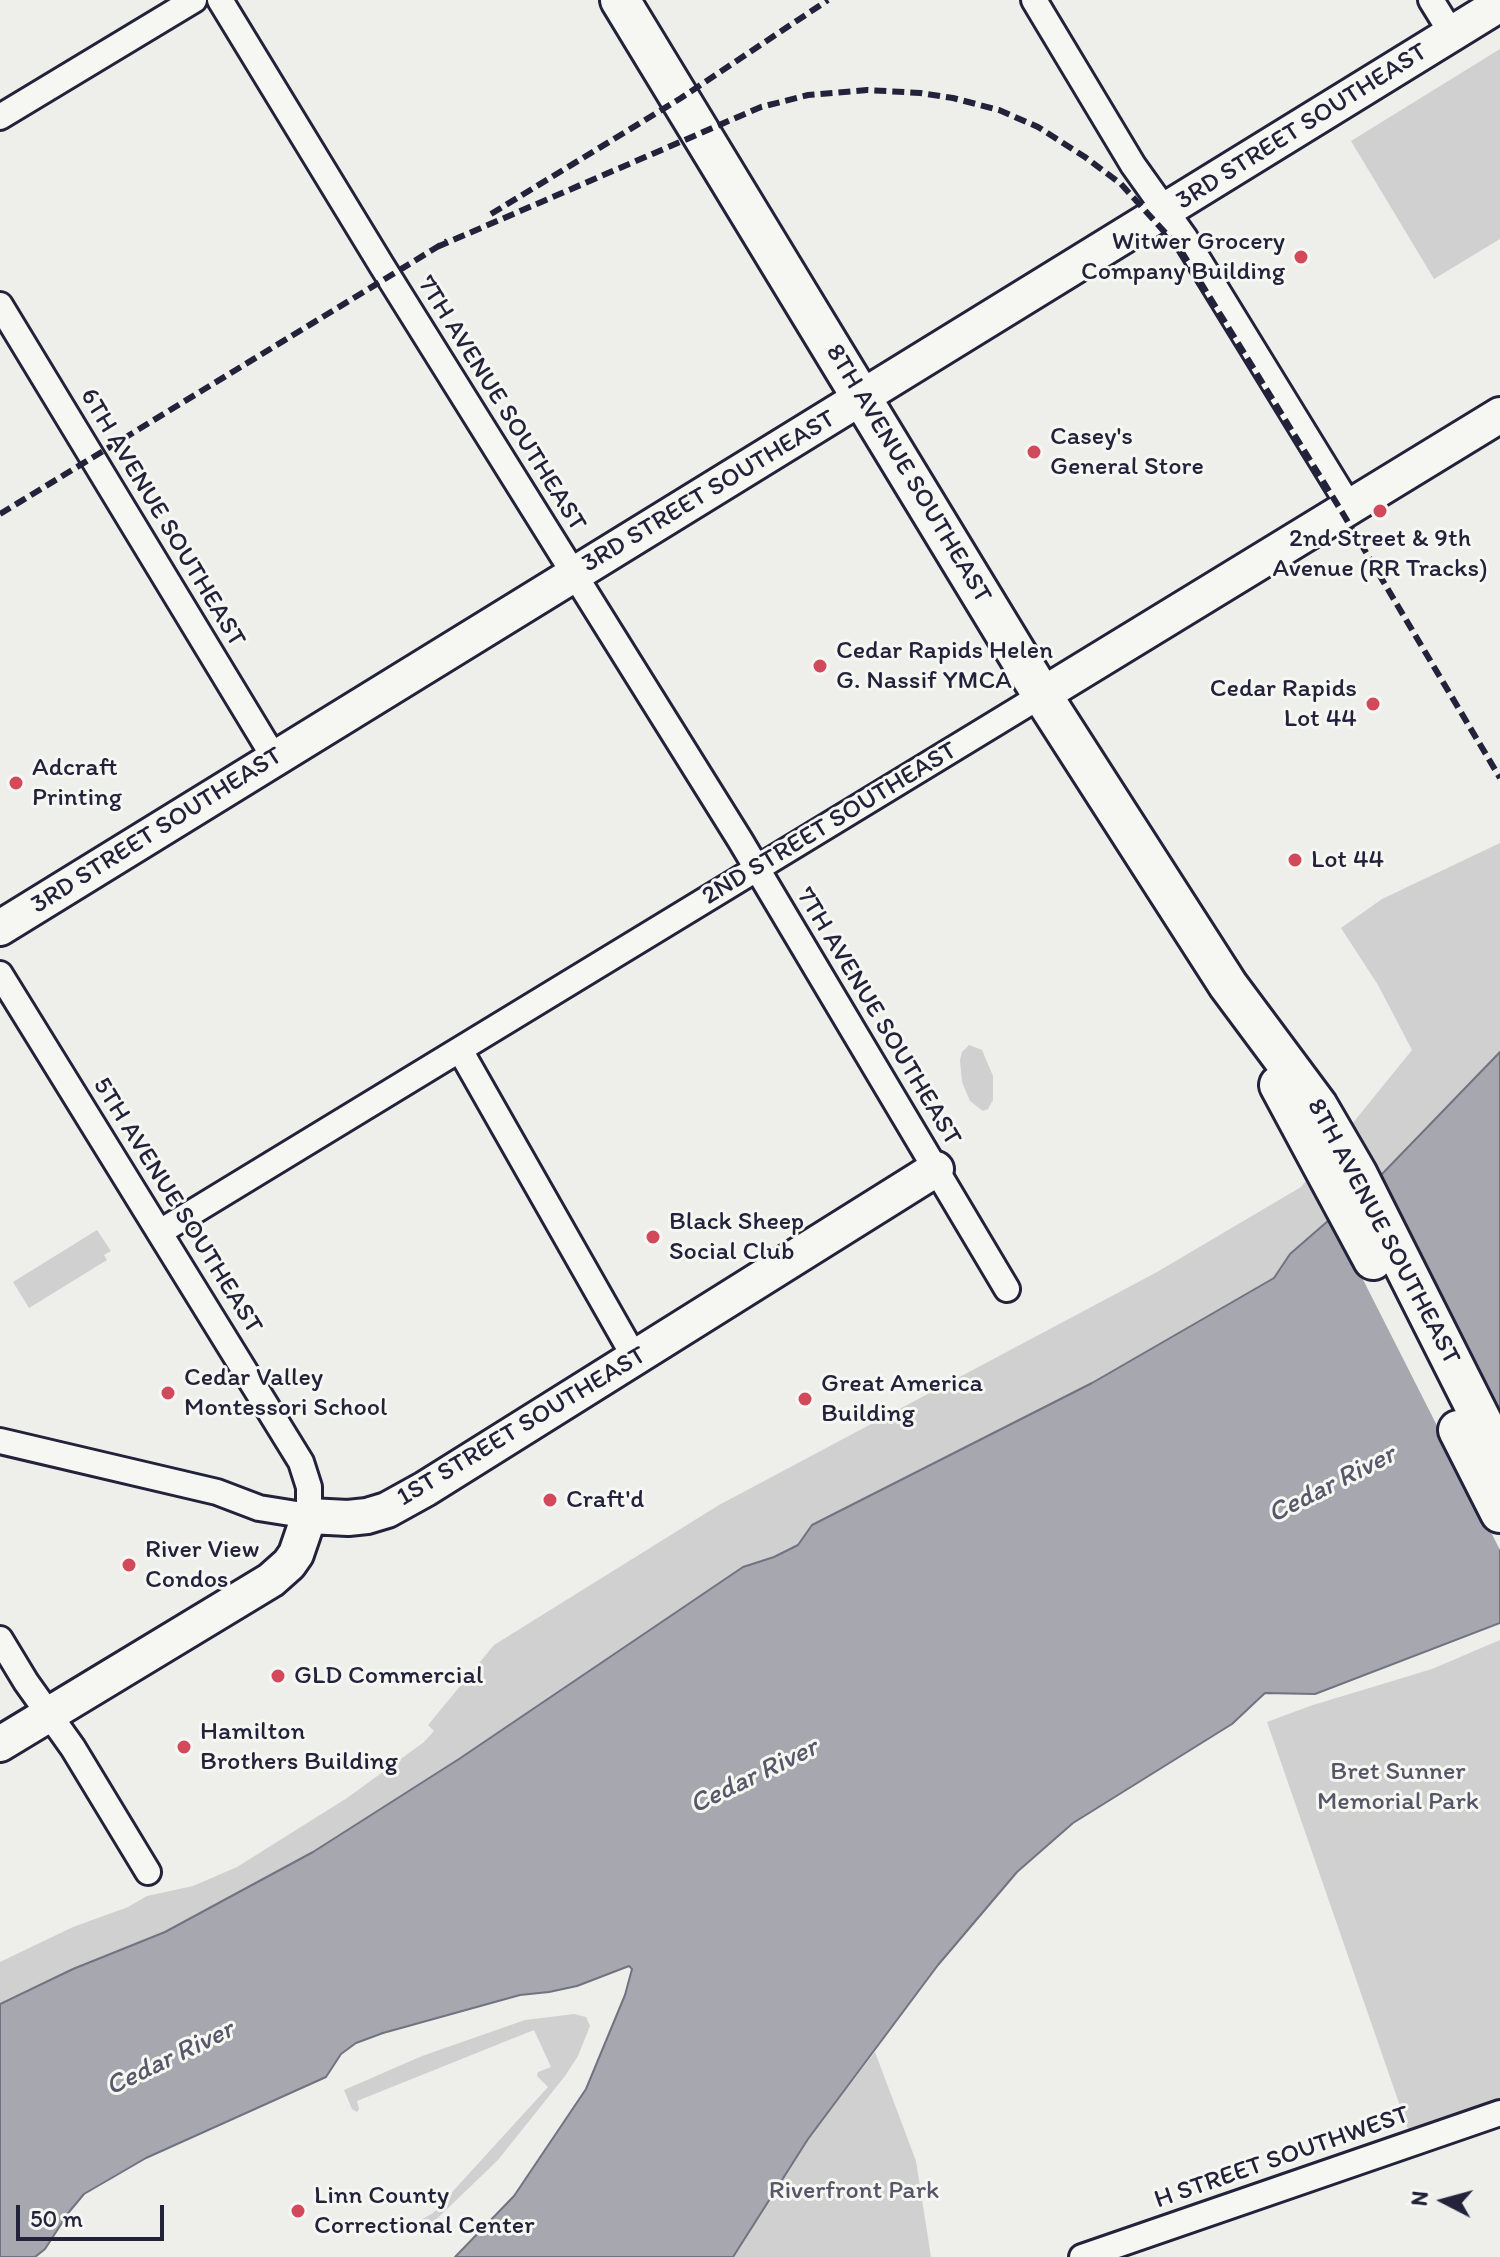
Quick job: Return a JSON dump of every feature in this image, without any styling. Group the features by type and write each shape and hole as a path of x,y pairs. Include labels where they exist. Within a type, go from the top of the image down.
{"main road":[{"name":"8TH AVENUE SOUTHEAST","path":"620,0 1042,695 1308,1116 1366,1247 1463,1412"},
{"path":"1463,1412 1500,1457"},
{"path":"1463,1412 1500,1513"}],"street":[{"path":"0,117 194,0"},
{"name":"7TH AVENUE SOUTHEAST","path":"220,0 756,868 1007,1289"},
{"path":"1034,0 1133,165 1175,225 1350,507"},
{"path":"1431,0 1452,34"},
{"name":"3RD STREET SOUTHEAST","path":"0,928 863,398 1175,225 1500,4"},
{"name":"6TH AVENUE SOUTHEAST","path":"0,305 275,759"},
{"name":"2ND STREET SOUTHEAST","path":"160,1232 1500,415"},
{"name":"5TH AVENUE SOUTHEAST","path":"0,974 301,1462 309,1487 309,1516"},
{"path":"460,1050 635,1358"},
{"name":"1ST STREET SOUTHEAST","path":"309,1516 357,1517 387,1510 425,1489 936,1169"},
{"path":"0,1441 217,1492 259,1508 309,1516 296,1554 271,1580 0,1744"},
{"path":"0,1639 73,1748 148,1872"},
{"name":"H STREET SOUTHWEST","path":"1082,2257 1500,2113"}],"green space":[{"path":"1500,49 1500,239 1434,279 1351,141"},
{"path":"1500,843 1500,1052 1383,1173 1290,1254 1274,1278 1092,1383 813,1525 798,1545 743,1567 459,1759 313,1852 165,1932 73,1969 0,2004 0,1962 147,1896 193,1886 237,1867 347,1798 424,1742 434,1731 428,1725 494,1645 719,1505 1157,1272 1301,1187 1412,1050 1378,985 1341,928 1382,899"},
{"path":"969,1045 982,1050 993,1076 993,1100 983,1111 970,1101 962,1082 960,1060 962,1052"},
{"path":"97,1230 111,1251 104,1255 107,1260 29,1308 13,1282"},
{"name":"Bret Sunner Memorial Park","path":"1500,1640 1500,2100 1409,2132 1267,1722 1432,1669"},
{"path":"574,2014 586,2017 590,2026 578,2056 565,2076 498,2160 420,2235 412,2225 433,2213 548,2087 537,2076 538,2072 551,2067 534,2030 357,2101 357,2112 352,2109 344,2090 422,2056 525,2020"},
{"name":"Riverfront Park","path":"875,2052 916,2161 931,2257 733,2257 808,2139"}],"water":[{"name":"Cedar River","path":"1500,1052 1500,1623 1315,1694 1265,1693 1232,1724 1073,1823 1017,1872 938,1965 808,2139 733,2257 455,2257 514,2196 586,2089 625,1995 632,1969 629,1966 577,1986 520,1995 356,2043 341,2054 326,2077 146,2158 84,2194 45,2249 35,2257 0,2257 0,2004 73,1969 165,1932 313,1852 459,1759 743,1567 798,1545 812,1525 1092,1383 1274,1278 1290,1254 1383,1173"}],"pier":[{"path":"1377,1173 1500,1417 1500,1550 1347,1248"}],"railway":[{"path":"491,214 681,98 828,0"},
{"path":"437,247 761,107 808,95 867,90 920,93 999,110 1038,127 1121,184 1180,249 1342,512 1500,778"},
{"path":"0,514 447,241"}],"place":[{"name":"Witwer Grocery Company Building","path":"1301,257"},
{"name":"Casey's General Store","path":"1034,452"},
{"name":"2nd Street & 9th Avenue (RR Tracks)","path":"1380,511"},
{"name":"Cedar Rapids Helen G. Nassif YMCA","path":"820,666"},
{"name":"Cedar Rapids Lot 44","path":"1373,704"},
{"name":"Adcraft Printing","path":"16,783"},
{"name":"Lot 44","path":"1295,860"},
{"name":"Black Sheep Social Club","path":"653,1237"},
{"name":"Cedar Valley Montessori School","path":"168,1393"},
{"name":"Great America Building","path":"805,1399"},
{"name":"Craft'd","path":"550,1500"},
{"name":"River View Condos","path":"129,1565"},
{"name":"GLD Commercial","path":"278,1676"},
{"name":"Hamilton Brothers Building","path":"184,1747"},
{"name":"Linn County Correctional Center","path":"298,2211"}]}
